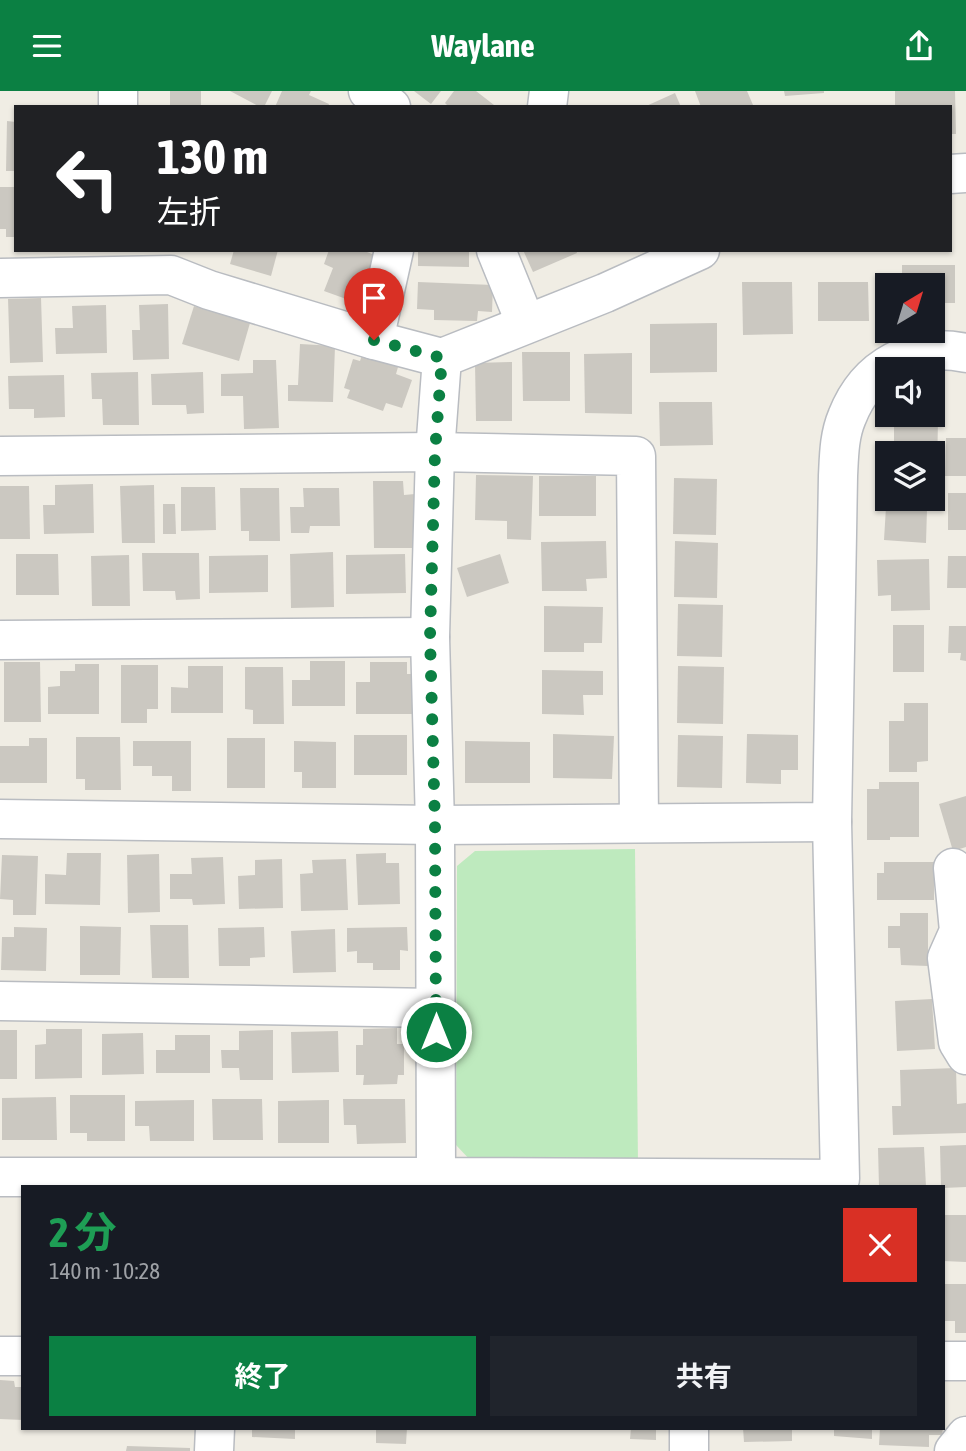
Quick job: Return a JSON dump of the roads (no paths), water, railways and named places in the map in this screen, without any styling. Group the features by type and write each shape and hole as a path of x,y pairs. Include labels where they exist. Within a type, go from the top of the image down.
{"street":[{"path":"368,91 388,105"},
{"path":"374,340 394,252"},
{"path":"497,252 526,324"},
{"path":"0,278 120,263 171,275 209,290 442,358 605,293 683,254"},
{"path":"0,1177 840,1183 832,822 839,449 846,419 855,401 867,382 884,367 916,353 932,350 966,353"},
{"path":"436,1182 435,825 430,637 435,452 442,358"},
{"path":"0,456 435,452 636,456 639,822"},
{"path":"0,640 430,637"},
{"path":"0,819 435,825 832,822"},
{"path":"953,867 959,931 947,958 958,1042 966,1055"},
{"path":"0,1001 436,1007"},
{"path":"0,1356 21,1356"},
{"path":"945,1361 966,1361"},
{"path":"214,1451 215,1430"},
{"path":"689,1430 689,1451"},
{"path":"954,1451 966,1436"}]}
